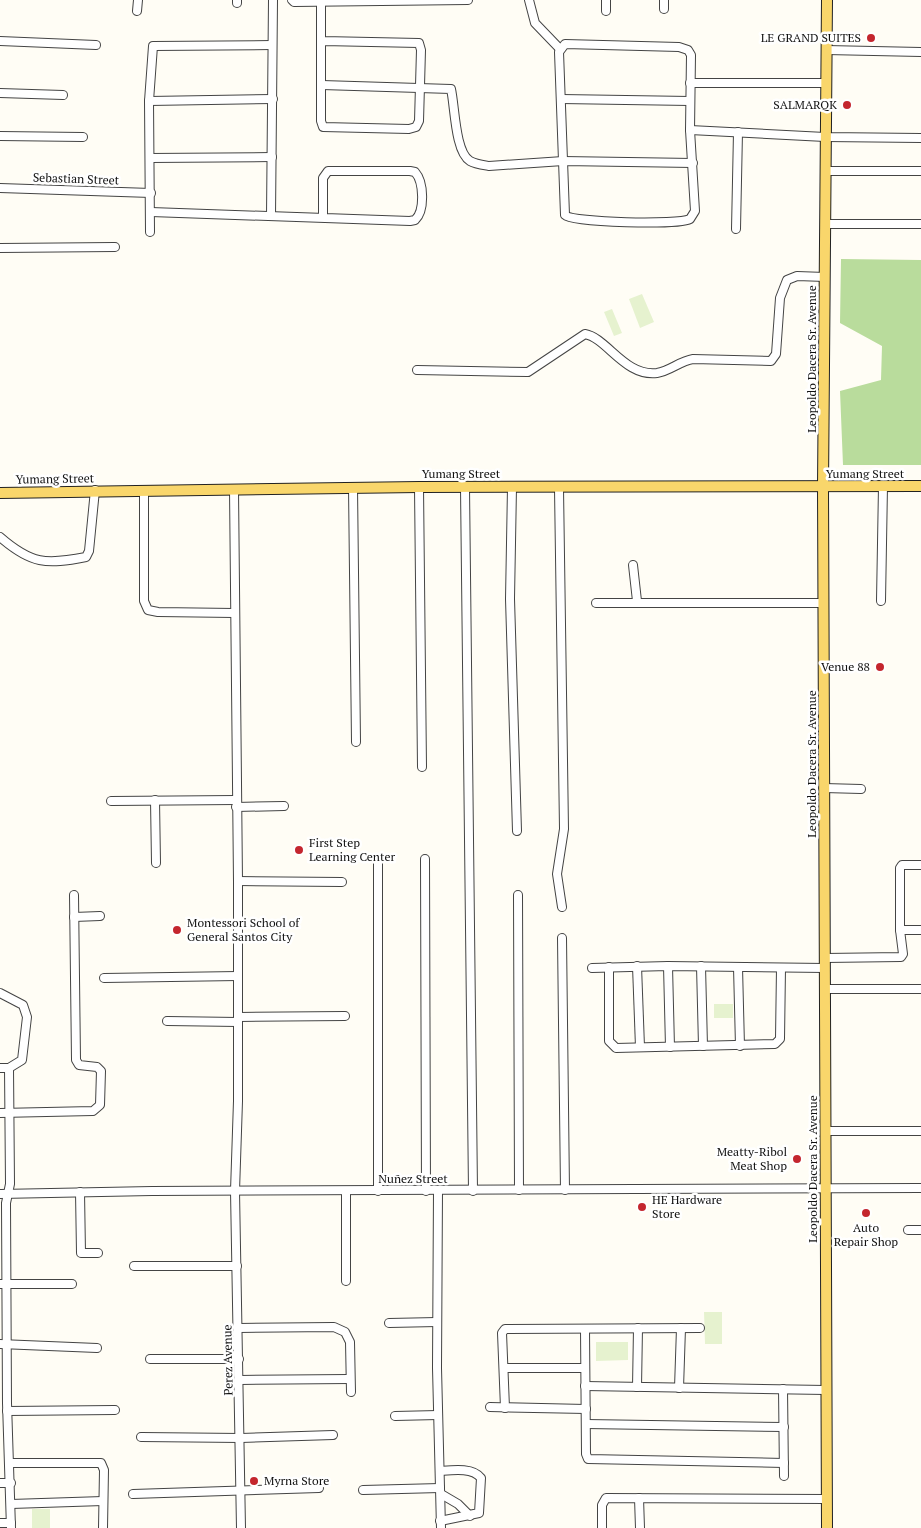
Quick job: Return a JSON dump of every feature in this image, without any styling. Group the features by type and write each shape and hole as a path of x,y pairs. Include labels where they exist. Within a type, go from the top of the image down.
{"main road":[{"name":"Leopoldo Dacera Sr. Avenue","path":"827,0 823,486 827,1528"},
{"name":"Yumang Street","path":"0,493 353,487 921,486"}],"street":[{"path":"138,0 138,11"},
{"path":"271,216 273,0"},
{"path":"292,0 468,0"},
{"path":"529,0 535,22 560,49 564,213 569,218 680,222 690,219 695,211 690,130 691,55 684,48 565,44 560,49"},
{"path":"606,0 606,11"},
{"path":"664,0 664,9"},
{"path":"321,1 322,125 330,129 413,129 418,124 421,50 416,42 322,42"},
{"path":"0,41 96,44"},
{"path":"150,232 149,102 153,46 272,45"},
{"path":"826,50 921,52"},
{"path":"690,83 826,83"},
{"path":"322,85 451,89 460,150 468,161 489,166 563,161 693,163"},
{"path":"0,93 63,95"},
{"path":"149,102 273,99"},
{"path":"561,99 690,101"},
{"path":"690,130 826,137 921,138"},
{"path":"736,229 738,132"},
{"path":"0,136 83,137"},
{"path":"150,158 272,157"},
{"path":"151,212 323,218 356,221 415,220 420,210 420,181 415,172 410,171 328,172 323,178 323,218"},
{"path":"825,171 921,171"},
{"name":"Sebastian Street","path":"0,188 150,193"},
{"path":"825,224 921,224"},
{"path":"0,248 115,248"},
{"path":"417,370 528,372 586,334 593,337 617,357 639,371 648,373 664,371 681,361 693,359 771,361 776,354 780,298 787,280 797,276 825,277"},
{"path":"881,601 883,486"},
{"path":"353,487 356,742"},
{"path":"419,487 422,767"},
{"path":"465,487 471,845 473,1190"},
{"path":"512,487 510,599 518,831"},
{"path":"559,488 564,830 557,874 562,907"},
{"name":"Perez Avenue","path":"234,489 239,1019 235,1192 240,1380 241,1528"},
{"path":"0,537 15,550 35,561 86,557 89,551 95,490"},
{"path":"144,490 144,601 148,610 158,612 234,612"},
{"path":"633,565 636,601"},
{"path":"596,603 636,601 824,603"},
{"path":"824,788 861,789"},
{"path":"112,800 284,806"},
{"path":"155,800 156,863"},
{"path":"425,859 426,1191"},
{"path":"378,860 378,1191"},
{"path":"592,968 701,966 781,968 901,957 903,954 900,930 901,866 921,866"},
{"path":"238,881 342,882"},
{"path":"0,1113 93,1111 100,1105 101,1071 97,1067 79,1065 76,1060 74,895"},
{"path":"518,895 519,1190"},
{"path":"74,917 100,916"},
{"path":"900,930 921,930"},
{"path":"562,938 565,1190"},
{"path":"637,966 640,1047"},
{"path":"668,966 670,1047"},
{"path":"701,966 702,1046"},
{"path":"609,967 608,1041 616,1048 772,1045 780,1039 781,968"},
{"path":"738,967 740,1046"},
{"path":"104,978 238,976"},
{"path":"825,989 921,989"},
{"path":"0,993 23,1005 26,1011 24,1057 20,1063 10,1068 0,1068"},
{"path":"167,1021 345,1016"},
{"path":"0,1523 11,1525 10,1453 5,1406 3,1283 4,1194 10,1113 10,1068"},
{"path":"826,1131 921,1131"},
{"name":"Nuñez Street","path":"4,1194 826,1187 921,1188"},
{"path":"346,1191 346,1281"},
{"path":"438,1191 437,1322 441,1524 477,1514 481,1510 480,1476 469,1471 440,1471"},
{"path":"80,1192 81,1253 98,1253"},
{"path":"908,1230 921,1230"},
{"path":"134,1266 237,1266"},
{"path":"3,1283 72,1284"},
{"path":"389,1323 437,1322"},
{"path":"239,1328 340,1329 348,1336 350,1342 351,1392"},
{"path":"637,1387 638,1328"},
{"path":"679,1388 681,1328"},
{"path":"504,1408 502,1333 505,1329 700,1328"},
{"path":"585,1329 586,1456 590,1460 784,1463"},
{"path":"4,1344 97,1348"},
{"path":"150,1359 239,1359"},
{"path":"504,1368 585,1368"},
{"path":"240,1380 350,1379"},
{"path":"586,1386 826,1390"},
{"path":"783,1389 784,1476"},
{"path":"5,1406 115,1410"},
{"path":"490,1407 586,1409"},
{"path":"395,1416 438,1415"},
{"path":"586,1424 784,1427"},
{"path":"141,1437 240,1438 333,1435"},
{"path":"0,1453 10,1453"},
{"path":"10,1463 101,1463 104,1470 103,1528"},
{"path":"0,1483 10,1483"},
{"path":"133,1494 318,1488"},
{"path":"363,1490 441,1491 470,1516"},
{"path":"602,1528 602,1506 606,1498 827,1499"},
{"path":"639,1498 640,1528"},
{"path":"11,1504 103,1501"}],"green space":[{"path":"841,259 921,260 921,465 843,465 840,391 881,380 882,346 840,323"},
{"path":"642,294 654,322 640,328 629,299"},
{"path":"612,309 622,333 614,336 604,312"},
{"path":"714,1004 733,1004 733,1018 714,1018"},
{"path":"704,1312 722,1312 722,1344 705,1344"},
{"path":"596,1342 628,1342 628,1360 596,1361"},
{"path":"32,1509 50,1509 50,1528 32,1528"}],"place":[{"name":"LE GRAND SUITES","path":"871,38"},
{"name":"SALMARQK","path":"847,105"},
{"name":"Venue 88","path":"880,667"},
{"name":"First Step Learning Center","path":"299,850"},
{"name":"Montessori School of General Santos City","path":"177,930"},
{"name":"Meatty-Ribol Meat Shop","path":"797,1159"},
{"name":"HE Hardware Store","path":"642,1207"},
{"name":"Auto Repair Shop","path":"866,1213"},
{"name":"Myrna Store","path":"254,1481"}]}
